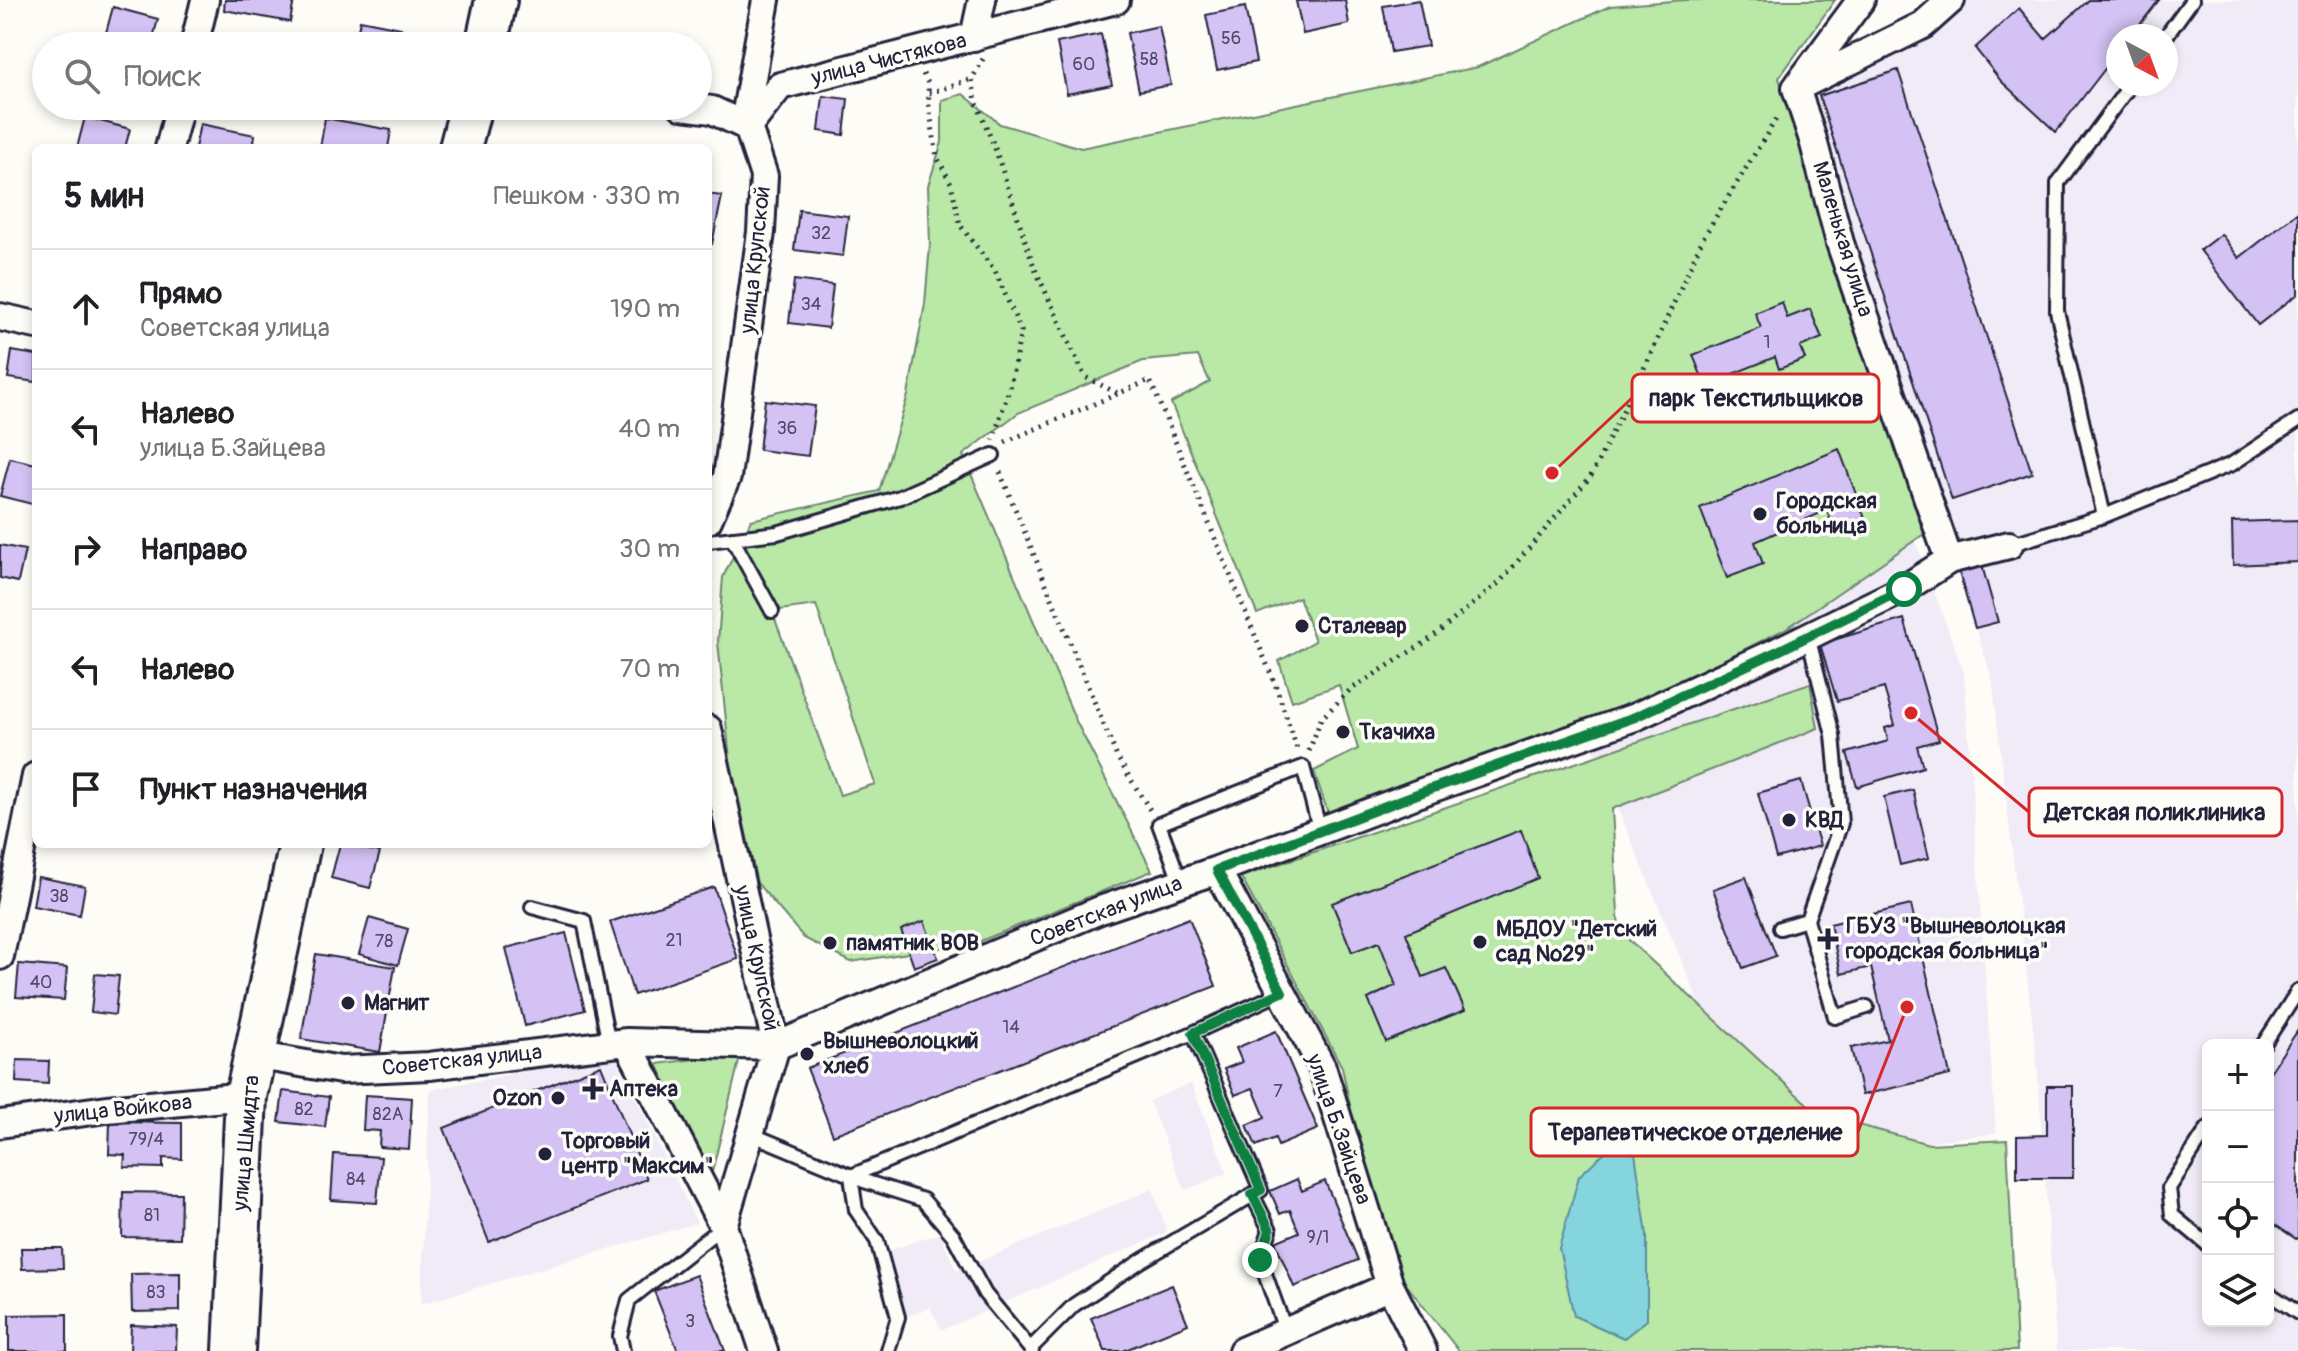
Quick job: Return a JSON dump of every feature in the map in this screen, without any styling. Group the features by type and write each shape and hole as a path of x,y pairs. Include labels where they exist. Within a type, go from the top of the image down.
{"main road":[{"path":"489,32 496,0"},
{"path":"461,144 467,120"},
{"name":"улица Шмидта","path":"234,1351 246,1096 299,848"}],"street":[{"path":"197,32 205,0"},
{"name":"улица Крупской","path":"712,511 727,477 761,232 764,176 748,127 747,106 766,0"},
{"path":"982,0 986,34"},
{"path":"1796,88 1861,0"},
{"path":"1796,88 1923,25 1951,0"},
{"name":"улица Чистякова","path":"748,127 780,86 1103,2"},
{"name":"Маленькая улица","path":"1796,88 1840,243 1949,560"},
{"path":"712,110 748,127"},
{"path":"170,144 176,120"},
{"path":"0,317 32,324"},
{"name":"Советская улица","path":"254,1055 341,1070 429,1066 618,1043 776,1046 1100,910 1635,717 1904,589 1949,560 2009,545"},
{"name":"улица Крупской","path":"712,748 776,1046"},
{"path":"0,956 32,796"},
{"name":"улица Б.Зайцева","path":"1217,870 1322,1067 1390,1286 1423,1351"},
{"path":"618,1043 723,1226 764,1351"},
{"path":"723,1226 776,1046"},
{"name":"улица Войкова","path":"0,1124 107,1109 246,1096"},
{"path":"1242,1351 1390,1286"}],"lane":[{"path":"2175,24 2192,0"},
{"path":"2104,516 2057,311 2058,183 2122,96"},
{"path":"2009,545 2104,516 2232,464 2298,420"},
{"path":"712,540 777,533 900,497 993,455"},
{"path":"732,538 772,611"},
{"path":"1808,636 1833,735 1841,823 1807,920 1835,1017 1867,1007"},
{"path":"1181,883 1159,824 1303,767 1320,831"},
{"path":"532,907 584,921 618,1043"},
{"path":"1780,928 1807,920"},
{"path":"2267,1039 2298,991"},
{"path":"851,1176 1193,1033 1282,992"},
{"path":"751,1134 851,1176 923,1200 953,1235 985,1294 1031,1350 1074,1305 1261,1190 1193,1033"},
{"path":"2202,1137 2169,1188 2172,1215 2202,1240"},
{"path":"851,1176 856,1210 877,1241 898,1317 888,1351"},
{"path":"1252,1194 1270,1230 1260,1260 1286,1332"},
{"path":"623,1351 620,1336 629,1300 723,1226"},
{"path":"2274,1297 2298,1313"}],"path":[{"path":"986,34 972,79 976,101 1034,267 1085,377 1118,394"},
{"path":"910,54 928,83 937,157 951,183 960,225 995,271 1021,331 1010,386 990,449 1150,380 1277,689 1303,767"},
{"path":"929,93 972,79"},
{"path":"1303,767 1321,719 1350,690 1430,639 1499,583 1591,476 1703,238 1796,88"},
{"path":"993,455 1117,757 1159,824"}],"shaded area":[{"path":"1959,0 2298,0 2298,1351 2057,1351 2037,1062 1992,678 1802,91"},
{"name":"ГБУЗ \"Вышневолоцкая городская больница\"","path":"1864,400 1964,673 1996,1133 1766,1163 1591,744"},
{"path":"614,1054 697,1223 421,1304 430,1090"},
{"path":"1191,1083 1227,1173 1185,1190 1149,1101"},
{"path":"1153,1189 1167,1232 942,1330 930,1307 906,1317 882,1253 940,1233 956,1271"}],"green space":[{"path":"1685,0 1835,0 1779,78 1924,534 1787,628 1636,704 1329,816 1314,771 1358,749 1339,685 1292,701 1279,661 1315,641 1299,597 1257,614 1171,403 1210,382 1198,356 1143,361 1018,413 963,455 1076,721 1152,871 978,942 851,962 804,938 757,883 730,760 718,642 723,577 751,520 879,491 908,395 925,304 930,244 928,186 942,142 942,100 963,94 1000,124 1081,148 1478,67 1610,6","holes":["816,605 875,784 840,795 772,611"]},
{"path":"1810,683 1818,728 1612,809 1619,931 1818,1114 1929,1144 2007,1140 2017,1351 1459,1351 1402,1279 1356,1135 1342,1067 1241,877"},
{"path":"741,1053 711,1176 657,1064"}],"water":[{"path":"1607,1150 1635,1153 1647,1235 1647,1320 1624,1338 1574,1316 1559,1248 1579,1176"}],"building":[{"path":"225,0 294,0 290,22 224,10"},
{"path":"1345,0 1349,24 1303,34 1296,1"},
{"path":"1419,0 1428,46 1391,52 1383,6"},
{"path":"2089,0 2159,0 2140,24 2106,24 2106,67 2056,132 2001,81 1975,48 2019,8 2045,39"},
{"path":"113,7 158,19 155,32 106,32"},
{"path":"1245,7 1256,62 1217,70 1206,15"},
{"path":"360,20 401,28 400,32 358,32"},
{"path":"1159,26 1171,85 1139,91 1127,33"},
{"path":"1101,34 1112,85 1067,94 1057,43"},
{"path":"1898,70 2032,473 1952,500 1819,96"},
{"path":"823,96 848,99 844,135 819,131"},
{"path":"84,120 130,129 126,144 78,144"},
{"path":"325,120 391,130 389,144 321,144"},
{"path":"200,124 255,135 254,144 196,144"},
{"path":"712,195 722,196 712,244"},
{"path":"799,210 848,216 843,256 794,250"},
{"path":"2298,212 2298,294 2258,325 2200,250 2221,234 2239,258"},
{"path":"794,280 833,285 828,328 789,323"},
{"path":"1782,302 1787,318 1810,309 1822,338 1800,347 1805,359 1779,369 1775,357 1705,385 1693,355 1761,328 1755,313"},
{"path":"12,351 32,354 32,381 8,378"},
{"path":"765,400 815,406 808,456 759,450"},
{"name":"Городская больница","path":"1839,449 1865,518 1834,531 1827,510 1755,542 1763,564 1727,578 1700,508"},
{"path":"10,458 32,463 32,504 0,496"},
{"path":"2298,520 2298,562 2233,565 2232,522"},
{"path":"0,545 25,550 18,582 0,578"},
{"path":"1981,562 1998,622 1975,628 1958,569"},
{"path":"1904,619 1939,740 1917,746 1923,767 1857,787 1847,753 1888,741 1885,728 1895,725 1884,688 1837,701 1820,644"},
{"name":"КВД","path":"1801,781 1820,846 1776,858 1758,793"},
{"path":"1913,790 1929,858 1900,865 1884,797"},
{"path":"1521,830 1538,878 1406,933 1423,977 1446,968 1465,1010 1386,1042 1368,999 1396,985 1379,942 1352,952 1332,903"},
{"path":"339,848 380,852 370,888 331,878"},
{"path":"38,877 85,886 80,915 33,906"},
{"path":"1746,877 1776,956 1743,968 1713,889"},
{"path":"714,887 738,959 634,995 610,922"},
{"path":"1911,905 1950,1075 1862,1095 1851,1048 1888,1040 1871,967 1841,974 1830,924"},
{"path":"369,918 408,929 398,965 359,954"},
{"path":"1189,918 1216,986 833,1135 807,1068"},
{"path":"924,921 938,958 914,967 901,930"},
{"path":"566,933 585,1010 525,1026 506,948"},
{"name":"Магнит","path":"316,954 395,967 380,1052 301,1039"},
{"path":"19,964 67,968 64,1000 16,997"},
{"path":"95,974 119,976 115,1015 91,1012"},
{"path":"2298,1030 2296,1239 2274,1224 2274,1066"},
{"path":"1276,1031 1318,1129 1278,1146 1275,1138 1256,1146 1247,1125 1265,1117 1253,1088 1235,1095 1224,1069 1242,1062 1236,1048"},
{"path":"17,1060 49,1061 48,1084 16,1082"},
{"name":"Торговый центр \"Максим\"","path":"601,1065 647,1179 489,1242 444,1128"},
{"path":"2047,1086 2073,1086 2073,1178 2017,1178 2017,1136 2047,1135"},
{"path":"283,1091 329,1097 325,1127 279,1122"},
{"path":"365,1095 412,1098 409,1149 379,1147 380,1131 363,1130"},
{"path":"110,1122 182,1123 182,1159 163,1158 163,1168 124,1167 125,1155 109,1154"},
{"path":"334,1154 381,1157 377,1203 331,1200"},
{"path":"1297,1179 1302,1191 1325,1181 1358,1260 1294,1287 1275,1242 1299,1232 1290,1210 1280,1214 1270,1191"},
{"path":"123,1192 181,1193 180,1238 122,1237"},
{"path":"21,1248 62,1248 63,1268 22,1269"},
{"path":"180,1273 180,1311 132,1312 131,1274"},
{"path":"696,1275 725,1351 678,1351 654,1291"},
{"path":"1172,1285 1188,1324 1123,1351 1105,1351 1091,1318"},
{"path":"67,1314 67,1351 9,1351 9,1315"},
{"path":"131,1325 177,1327 176,1351 130,1351"}],"place":[{"name":"парк Текстильщиков","path":"1552,473"},
{"name":"Городская больница","path":"1760,514"},
{"name":"Сталевар","path":"1302,626"},
{"name":"Детская поликлиника","path":"1911,713"},
{"name":"Ткачиха","path":"1343,732"},
{"name":"КВД","path":"1789,820"},
{"name":"ГБУЗ \"Вышневолоцкая городская больница\"","path":"1828,939"},
{"name":"МБДОУ \"Детский сад №29\"","path":"1480,942"},
{"name":"памятник ВОВ","path":"830,943"},
{"name":"Магнит","path":"348,1003"},
{"name":"Терапевтическое отделение","path":"1907,1007"},
{"name":"Вышневолоцкий хлеб","path":"807,1054"},
{"name":"Аптека","path":"593,1089"},
{"name":"Ozon","path":"558,1098"},
{"name":"Торговый центр \"Максим\"","path":"545,1154"}],"route":[{"path":"1260,1260 1270,1230 1252,1194 1261,1190 1193,1033 1282,992 1217,870 1425,791 1635,717 1904,589"}]}
